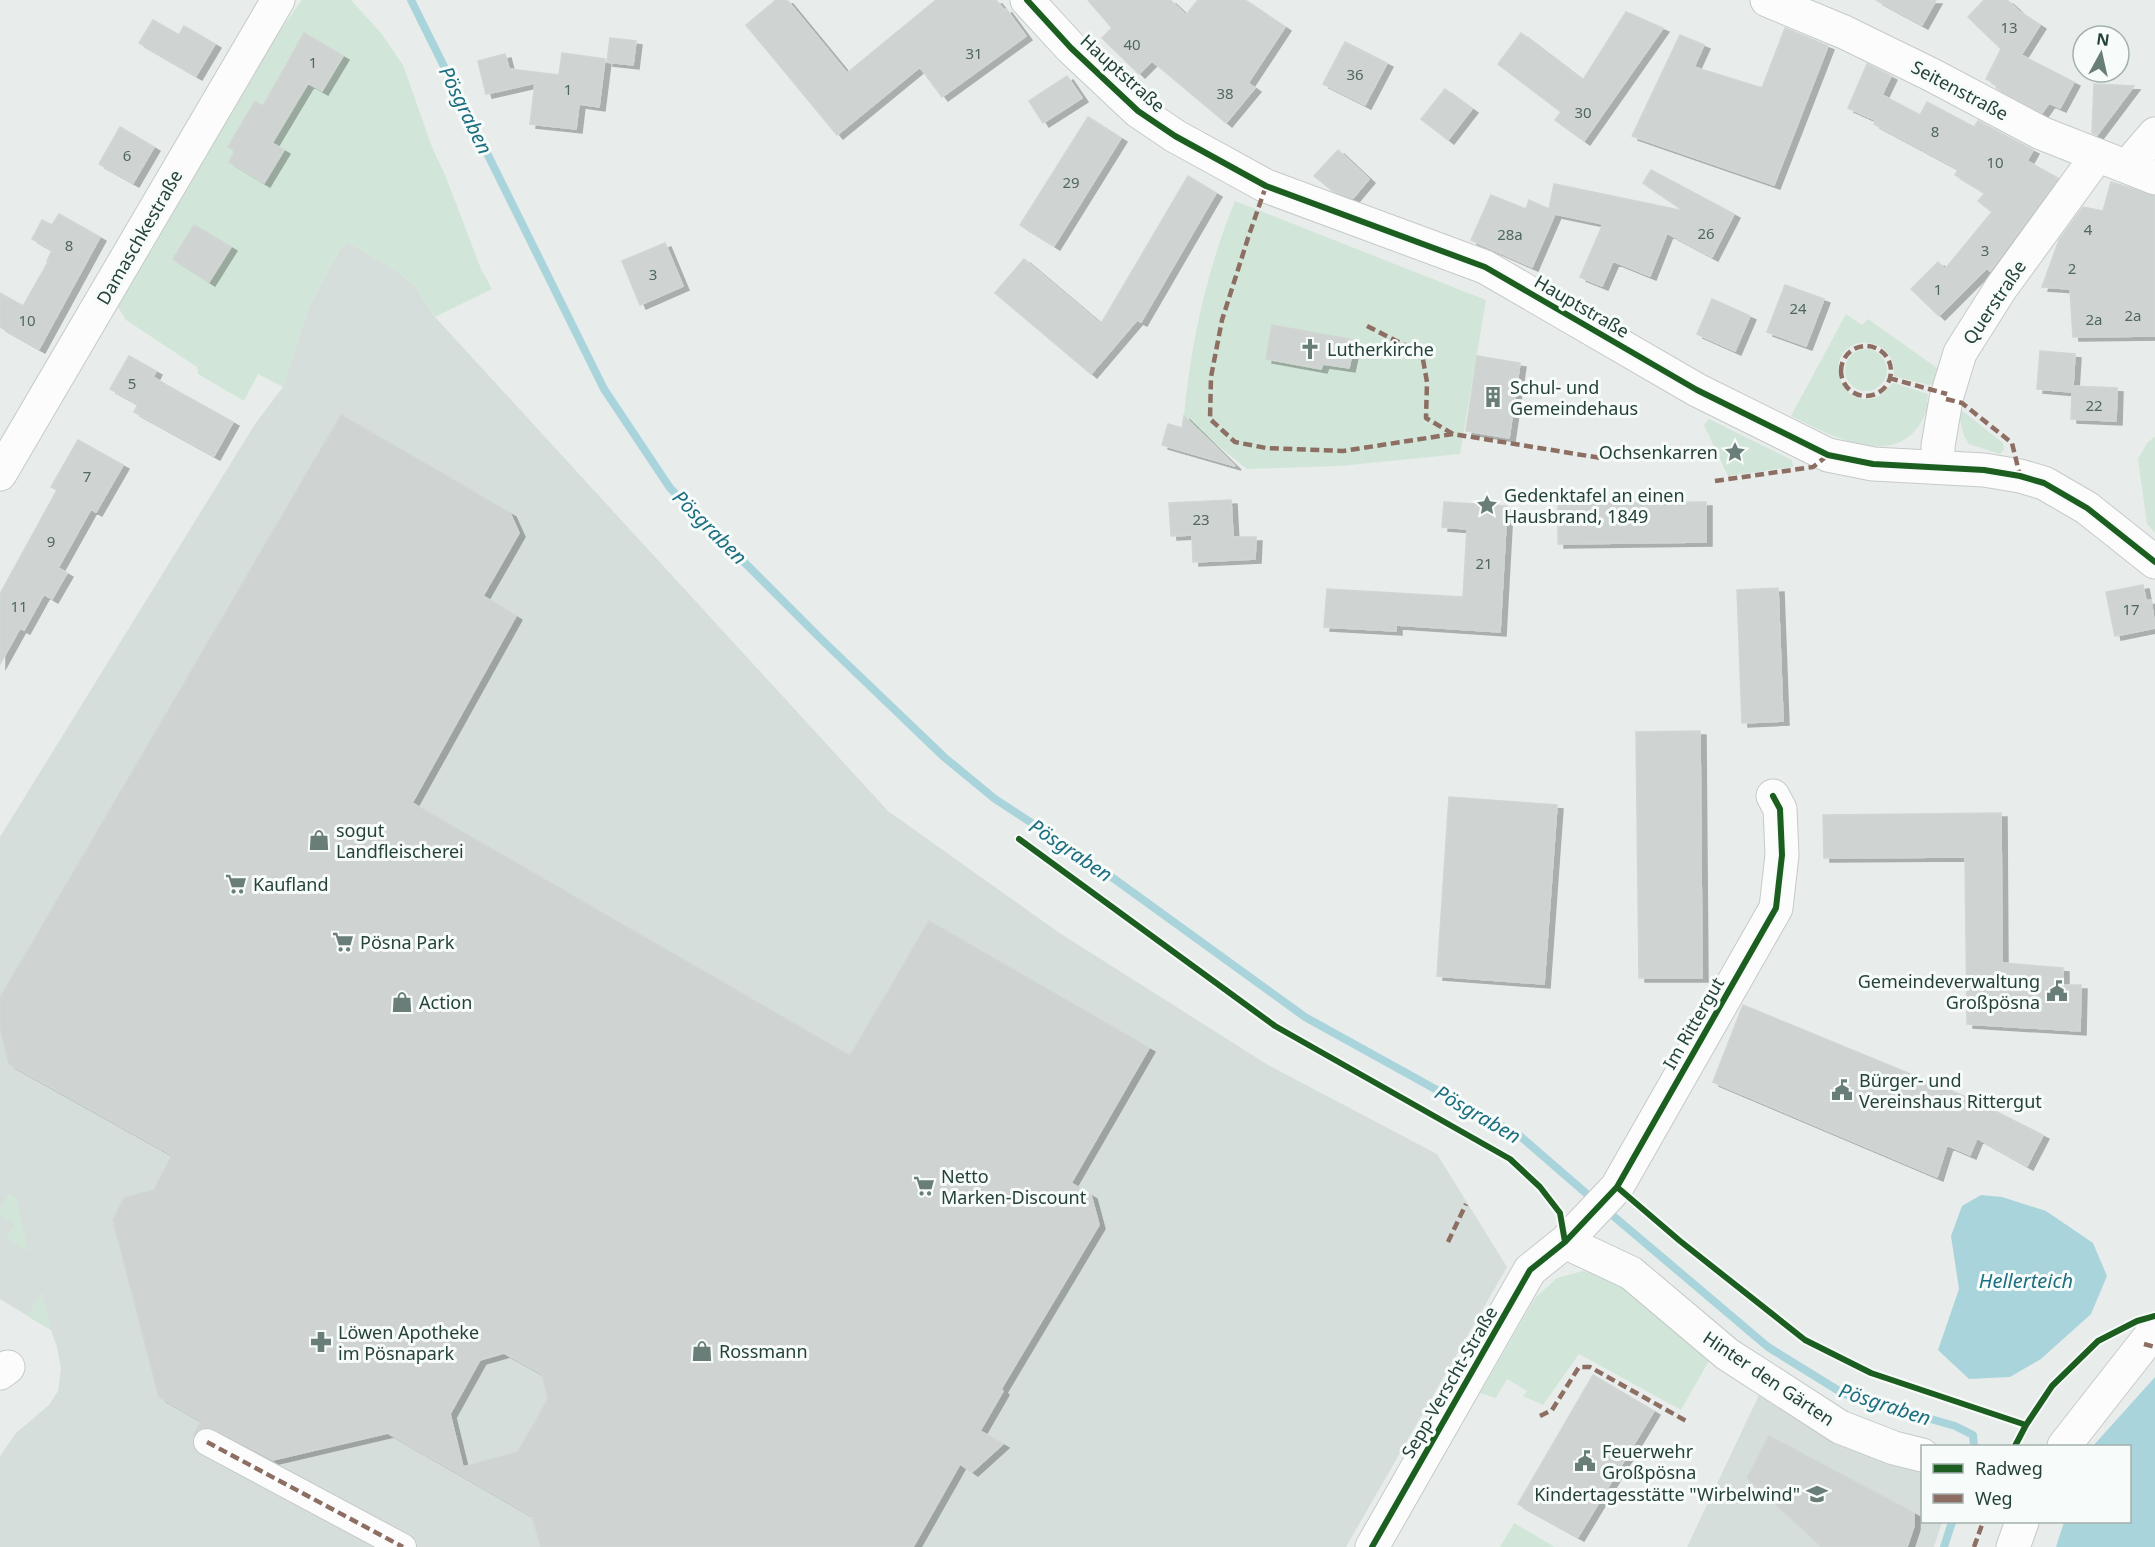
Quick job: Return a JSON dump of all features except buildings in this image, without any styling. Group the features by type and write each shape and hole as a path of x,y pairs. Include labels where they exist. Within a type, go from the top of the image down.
{"street":[{"name":"Damaschkestraße","path":"0,474 278,0"},
{"name":"Hauptstraße","path":"1027,0 1071,48 1138,111 1175,136 1266,186 1485,267 1697,390 1828,455 1873,464 1983,470 2044,483 2087,508 2155,562"},
{"name":"Seitenstraße","path":"1767,0 1844,32 1932,75 2041,133 2142,173"},
{"path":"2142,173 2136,156 2155,134"},
{"name":"Querstraße","path":"1938,467 1938,446 1946,399 1960,353 2001,288 2097,156"},
{"name":"Im Rittergut","path":"1565,1242 1617,1186 1776,908 1782,855 1780,808 1773,796"},
{"name":"Hinter den Gärten","path":"1565,1242 1630,1273 1727,1354 1840,1427 1894,1448 1921,1455"},
{"name":"Sepp-Verscht-Straße","path":"1372,1547 1530,1270 1565,1242"},
{"path":"2065,1445 2155,1330"},
{"path":"207,1442 403,1547"},
{"path":"2013,1547 2021,1523"}],"shaded area":[{"path":"348,242 397,271 415,286 435,317 888,811 1058,932 1268,1065 1437,1154 1507,1267 1346,1547 0,1547 0,1456 16,1433 49,1405 58,1391 61,1368 51,1330 0,1299 0,837 255,424 283,387 308,308 341,247"},
{"name":"Kindertagesstätte \"Wirbelwind\"","path":"1759,1395 1832,1438 1921,1466 1921,1523 1942,1523 1934,1547 1687,1547"}],"green space":[{"path":"302,0 351,0 381,33 403,65 432,147 446,177 481,269 492,289 435,317 415,286 397,271 348,242 341,247 308,308 283,387 258,374 244,401 198,374 197,367 126,320 118,307 276,36"},
{"path":"1235,201 1486,300 1460,454 1340,466 1247,469 1192,425 1184,415 1196,333 1208,279"},
{"path":"1846,314 1862,325 1868,319 1937,368 1933,384 1929,385 1893,376 1894,368 1890,357 1885,350 1874,344 1860,343 1848,348 1841,357 1838,367 1840,378 1845,388 1853,396 1864,399 1877,397 1894,383 1928,394 1929,404 1919,426 1905,439 1888,446 1869,446 1849,441 1791,416"},
{"path":"1866,349 1874,350 1881,355 1886,362 1886,378 1881,385 1874,390 1866,391 1858,390 1851,385 1846,378 1845,370 1846,362 1851,355 1858,350"},
{"path":"1958,412 1964,412 2003,443 2004,449 2000,454 1969,444 1964,436"},
{"path":"1709,419 1792,460 1793,467 1728,476 1704,425"},
{"path":"2155,436 2155,533 2147,524 2138,459 2147,443"},
{"path":"9,1194 16,1198 28,1251 6,1238 15,1224 0,1215 0,1208"},
{"path":"1583,1271 1614,1278 1709,1361 1681,1410 1579,1354 1543,1405 1523,1396 1527,1391 1507,1379 1496,1398 1480,1393 1535,1298 1557,1278"},
{"path":"42,1292 51,1330 27,1316"},
{"path":"1514,1523 1555,1547 1500,1547"}],"water":[{"name":"Hellerteich","path":"1981,1195 2002,1197 2046,1211 2093,1243 2107,1276 2091,1314 2041,1359 2010,1377 1969,1379 1938,1350 1959,1289 1951,1236 1962,1206"},
{"path":"2155,1377 2155,1547 2056,1547 2064,1523 2131,1523 2131,1445 2094,1445"}],"waterway":[{"name":"Pösgraben","path":"411,0 604,389 670,488 822,640 944,757 995,799 1084,857 1305,1017 1520,1136 1595,1201"},
{"name":"Pösgraben","path":"1605,1209 1768,1347 1844,1394 1955,1426 1973,1435 1974,1445"},
{"name":"Pösgraben","path":"1944,1547 1952,1523"}],"marked path":[{"path":"1266,186 1222,320 1211,377 1210,419 1235,442 1266,448 1343,451 1453,434 1601,458"},
{"path":"1367,326 1422,354 1427,382 1426,418 1453,434"},
{"path":"1866,346 1875,348 1886,357 1891,371 1889,380 1880,391 1866,396 1857,394 1846,385 1841,371 1843,362 1852,351 1866,346"},
{"path":"1889,378 1947,394"},
{"path":"1946,399 1962,403 2012,443 2020,476"},
{"path":"1715,481 1813,467 1828,455"},
{"path":"1448,1242 1466,1204"},
{"path":"2144,1344 2155,1347"},
{"path":"1540,1416 1552,1410 1579,1367 1590,1367 1688,1422"},
{"path":"207,1442 403,1547"},
{"path":"1974,1547 1983,1523"}],"cycle path":[{"path":"1027,0 1071,48 1138,111 1175,136 1266,186 1485,267 1697,390 1828,455 1873,464 1984,470 2044,483 2087,508 2155,562"},
{"path":"1372,1547 1530,1270 1565,1242 1617,1187 1776,908 1782,855 1780,809 1773,796"},
{"path":"1019,839 1275,1026 1510,1159 1540,1187 1560,1213 1565,1242"},
{"path":"1617,1187 1680,1241 1805,1340 1871,1373 2026,1425"},
{"path":"2016,1445 2052,1386 2098,1341 2137,1321 2155,1316"}],"place":[{"name":"Lutherkirche","path":"1310,349"},
{"name":"Schul- und Gemeindehaus","path":"1493,397"},
{"name":"Ochsenkarren","path":"1735,452"},
{"name":"Gedenktafel an einen Hausbrand, 1849","path":"1487,505"},
{"name":"sogut Landfleischerei","path":"319,840"},
{"name":"Kaufland","path":"236,884"},
{"name":"Pösna Park","path":"343,942"},
{"name":"Gemeindeverwaltung Großpösna","path":"2057,991"},
{"name":"Action","path":"402,1002"},
{"name":"Bürger- und Vereinshaus Rittergut","path":"1842,1090"},
{"name":"Netto Marken-Discount","path":"924,1186"},
{"name":"Löwen Apotheke im Pösnapark","path":"321,1342"},
{"name":"Rossmann","path":"702,1351"},
{"name":"Feuerwehr Großpösna","path":"1585,1461"},
{"name":"Kindertagesstätte \"Wirbelwind\"","path":"1817,1494"}]}
